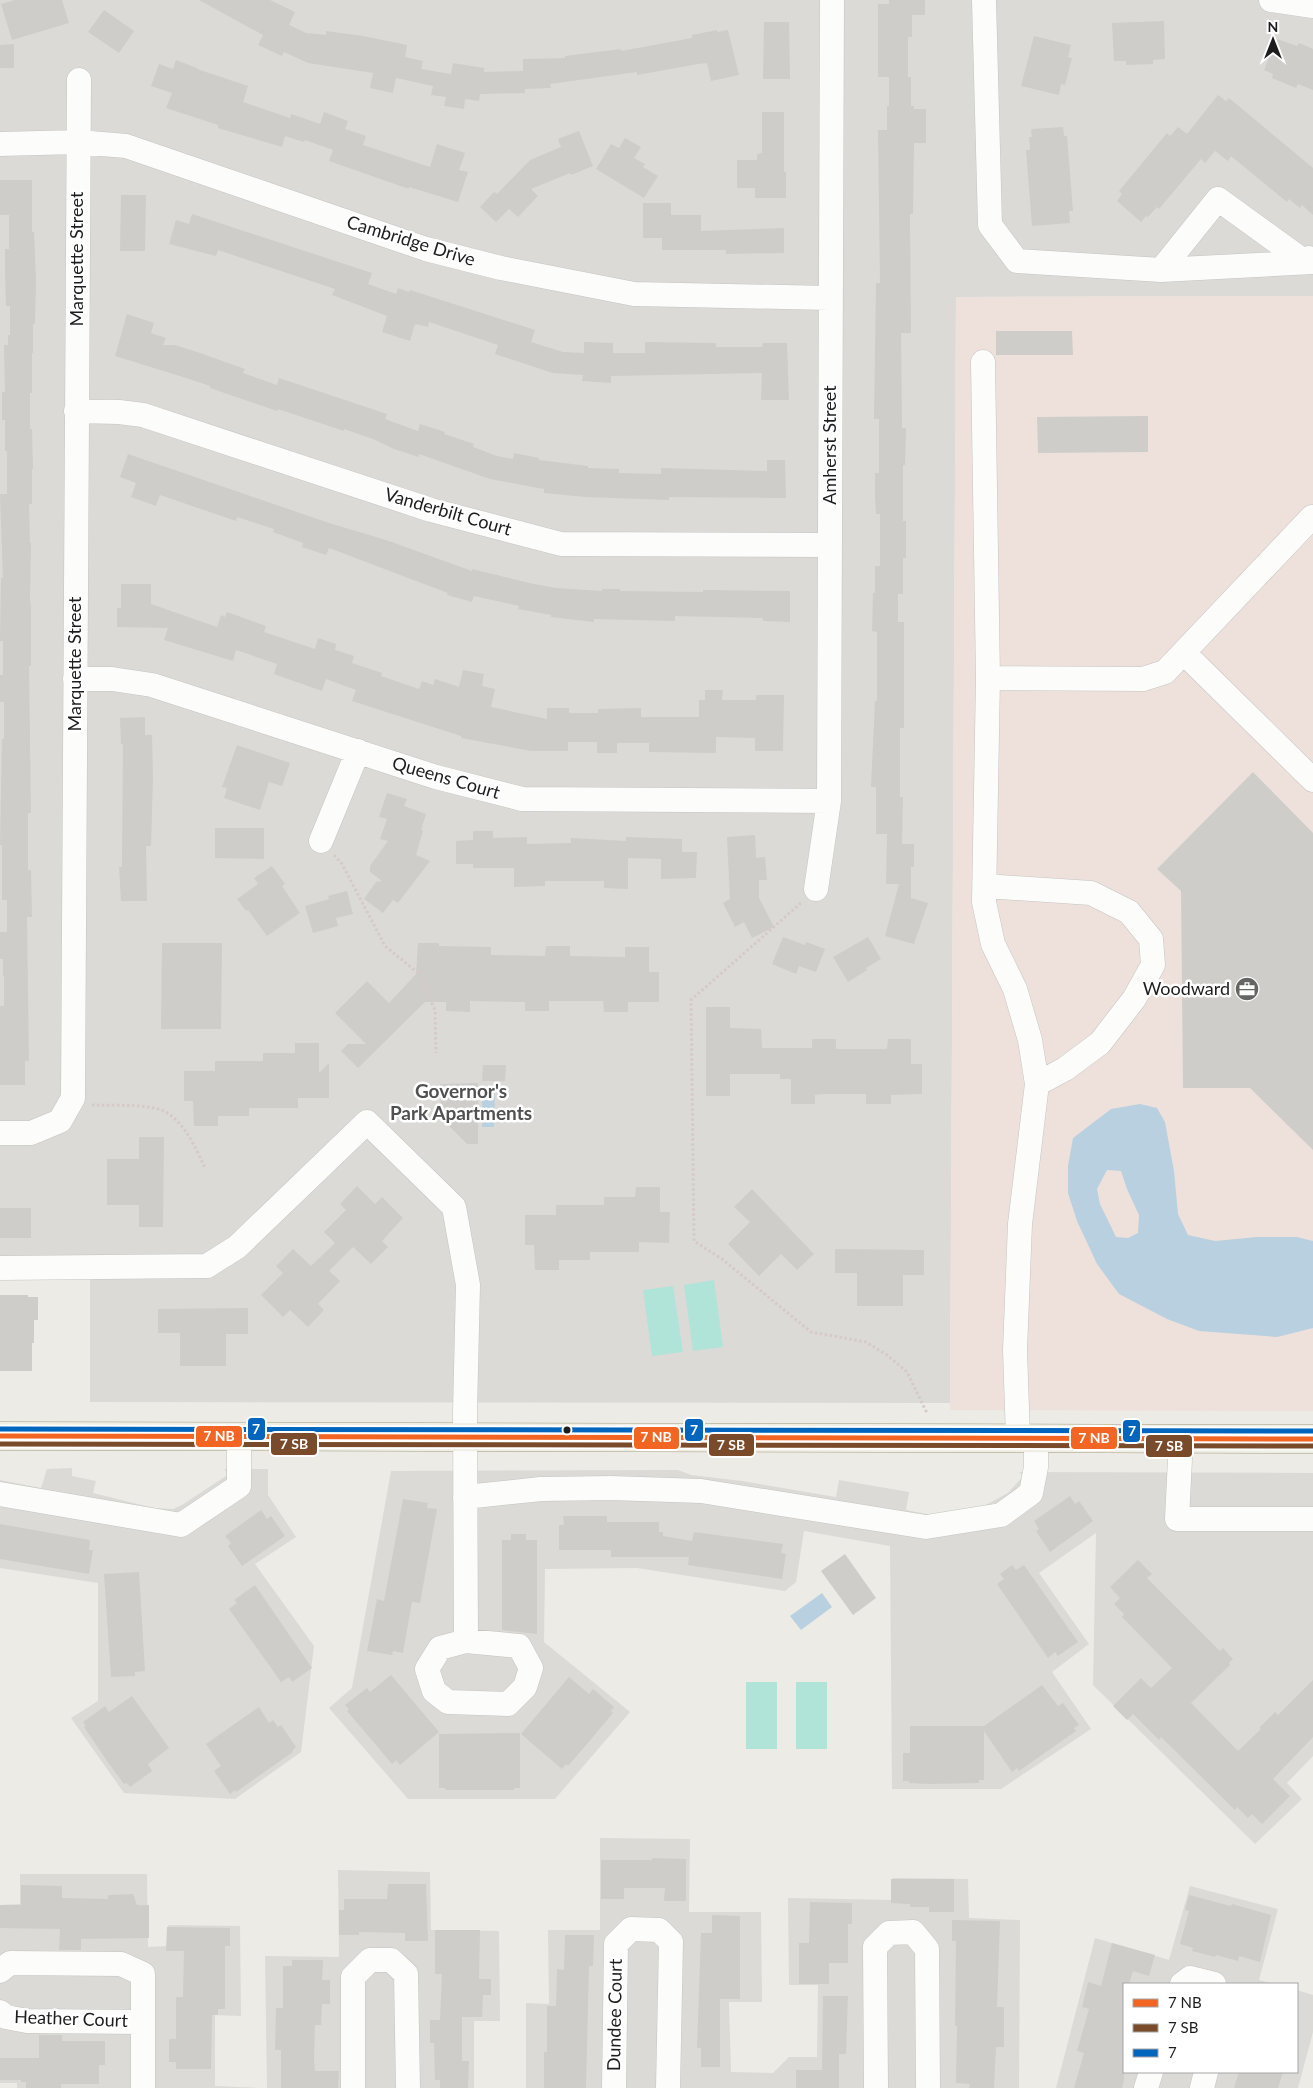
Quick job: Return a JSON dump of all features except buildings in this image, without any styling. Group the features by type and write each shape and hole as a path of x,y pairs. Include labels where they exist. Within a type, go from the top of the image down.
{"main road":[{"path":"0,1436 1313,1439"}],"street":[{"name":"Amherst Street","path":"816,890 829,801 832,0"},
{"path":"984,0 990,224 1017,261 1160,270 1310,259"},
{"path":"1271,0 1313,6"},
{"name":"Marquette Street","path":"69,1106 73,1098 79,80"},
{"name":"Cambridge Drive","path":"0,144 78,142 126,146 426,249 579,284 634,294 830,298"},
{"path":"1160,270 1218,199 1310,259"},
{"path":"466,1497 541,1490 611,1488 701,1491 926,1527 1001,1515 1031,1493 1036,1467 1027,1438 1014,1350 1020,1224 1037,1084 1030,1040 1015,989 994,944 984,902 988,678 983,362"},
{"name":"Vanderbilt Court","path":"76,411 119,412 143,415 431,510 561,544 830,545"},
{"path":"988,678 1143,679 1165,672 1313,518"},
{"path":"1184,653 1313,780"},
{"name":"Queens Court","path":"75,679 112,679 152,685 436,778 522,799 829,801"},
{"path":"321,842 358,751"},
{"path":"985,886 1091,893 1129,912 1151,939 1153,965 1134,999 1100,1043 1065,1069 1037,1084"},
{"path":"0,1133 31,1133 60,1121 69,1106"},
{"path":"0,1268 206,1266 237,1247 367,1122 454,1207 468,1285 466,1641"},
{"path":"0,1494 181,1525 239,1486 239,1437"},
{"path":"1181,1439 1177,1519 1313,1519"},
{"name":"Dundee Court","path":"614,2088 616,1944 631,1929 659,1930 671,1942 668,2088"},
{"path":"876,2088 874,1947 889,1933 913,1932 927,1948 928,2088"},
{"path":"354,2088 353,1977 370,1960 391,1960 406,1974 408,2088"},
{"name":"Heather Court","path":"0,1971 10,1963 121,1964 143,1974 143,2088"},
{"path":"1183,1983 1190,1978 1210,1983"},
{"name":"Heather Court","path":"0,2012 6,2017 27,2021 143,2022"},
{"path":"1146,2088 1151,2073"},
{"path":"1202,2088 1206,2073"}],"path":[{"path":"321,842 342,864 385,946 418,973 435,1010 436,1053"},
{"path":"816,890 691,1000 694,1241 722,1258 811,1332 866,1342 887,1355 907,1372 927,1413"},
{"path":"69,1106 156,1108 174,1119 187,1133 193,1141 205,1168"}],"shaded area":[{"path":"0,0 1313,0 1313,296 956,297 950,1403 90,1402 90,1258 0,1256"},
{"path":"1313,296 1313,1411 950,1410 956,297"},
{"path":"482,1091 495,1091 494,1127 482,1127"},
{"path":"1140,1104 1157,1108 1165,1122 1174,1171 1178,1214 1188,1235 1215,1241 1257,1237 1297,1237 1313,1241 1313,1328 1277,1337 1199,1331 1167,1319 1119,1294 1097,1264 1077,1221 1068,1193 1068,1166 1073,1138 1111,1109","holes":["1107,1170 1121,1171 1139,1215 1138,1233 1128,1238 1116,1237 1100,1204 1097,1189"]},
{"path":"714,1280 723,1347 693,1351 684,1285"},
{"path":"673,1286 683,1352 652,1356 643,1290"},
{"path":"72,1468 72,1476 96,1481 93,1493 154,1508 173,1509 226,1476 224,1469 268,1469 268,1495 296,1537 255,1564 314,1646 301,1752 235,1799 124,1793 71,1718 98,1701 98,1583 0,1568 0,1480 41,1488 47,1469"},
{"path":"678,1470 691,1475 742,1481 836,1497 839,1480 909,1492 906,1510 932,1515 980,1508 1008,1493 1023,1476 1019,1472 1313,1473 1313,1756 1287,1783 1302,1799 1255,1844 1093,1685 1096,1533 1039,1573 1089,1644 1052,1672 1091,1729 1001,1789 892,1789 890,1546 804,1531 796,1582 785,1591 637,1568 545,1569 544,1642 630,1712 555,1799 408,1799 329,1708 352,1688 391,1471"},
{"path":"822,1593 832,1607 801,1630 790,1616"},
{"path":"746,1682 777,1682 777,1749 746,1749"},
{"path":"796,1682 827,1682 827,1749 796,1749"},
{"path":"600,1838 690,1839 689,1912 761,1912 762,2002 729,2002 731,2072 773,2073 789,2057 817,2057 818,1985 789,1985 788,1898 893,1900 893,1878 968,1879 969,1918 1020,1920 1019,2088 526,2088 526,2003 549,2004 548,1930 600,1930"},
{"path":"338,1870 430,1872 431,1930 499,1931 500,2021 474,2021 474,2088 267,2088 265,1956 339,1957"},
{"path":"20,1874 147,1874 148,1947 167,1946 168,1925 240,1926 241,2016 215,2015 215,2086 262,2088 17,2088 17,2083 0,2083 0,1905 20,1904"},
{"path":"1190,1886 1278,1909 1259,1980 1271,1983 1123,1983 1123,2073 1298,2073 1298,1990 1313,1995 1313,2032 1298,2088 1056,2088 1095,1938 1169,1960"}],"transit line":[{"name":"7","path":"0,1429 1313,1431"},
{"path":"0,1436 1313,1439"},
{"path":"0,1444 1313,1446"}],"place":[{"name":"Woodward","path":"1247,989"}],"district":[{"name":"Governor's Park Apartments","path":"461,1102"}]}
